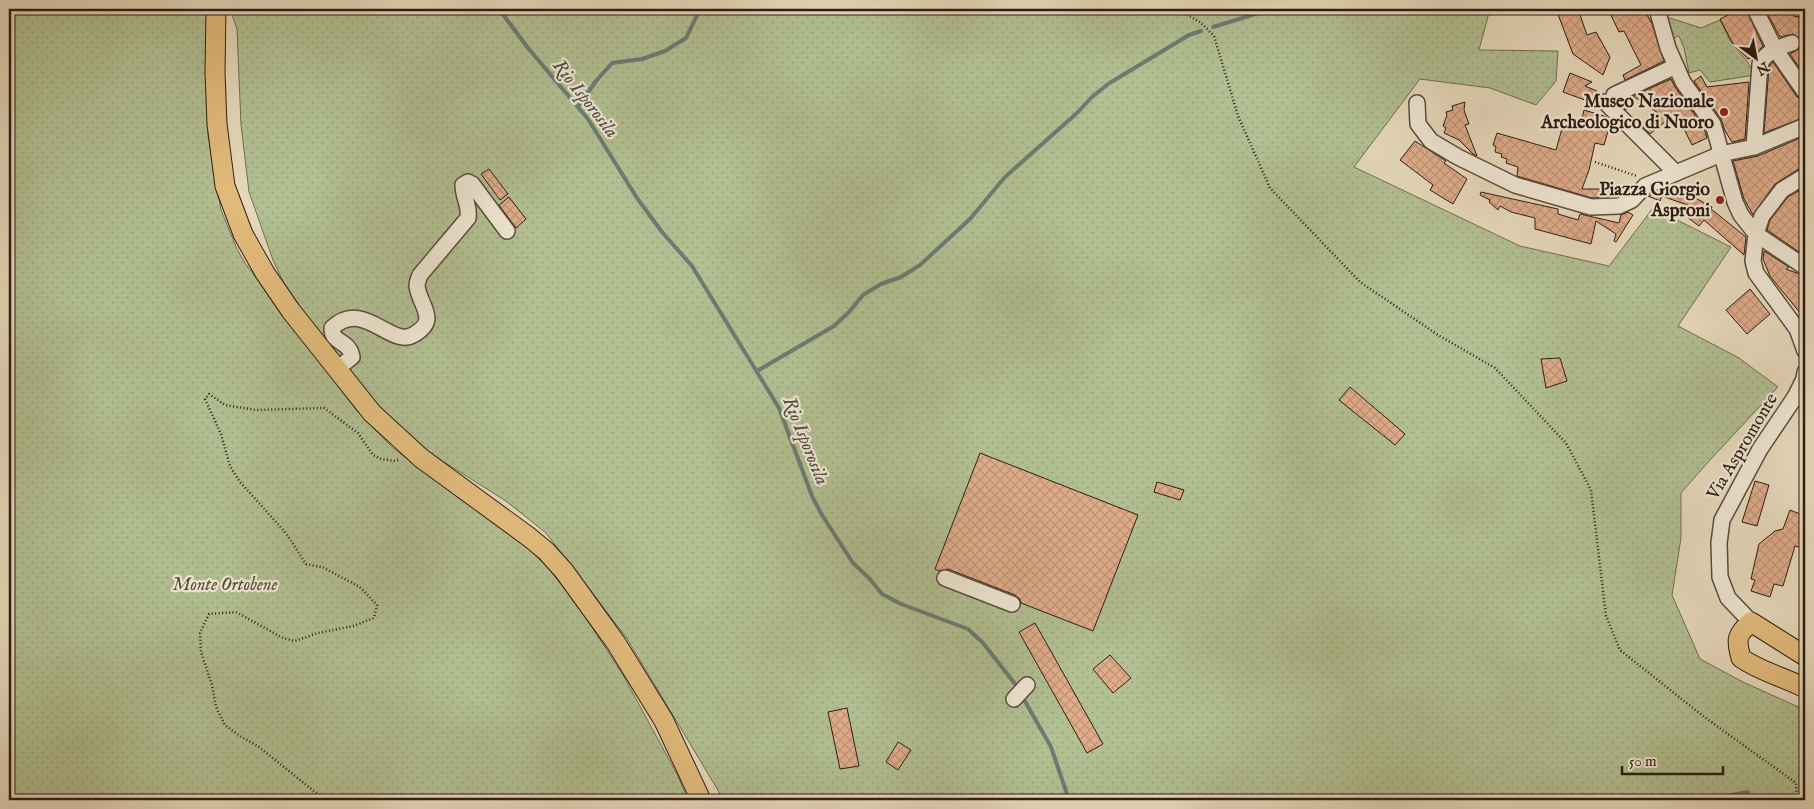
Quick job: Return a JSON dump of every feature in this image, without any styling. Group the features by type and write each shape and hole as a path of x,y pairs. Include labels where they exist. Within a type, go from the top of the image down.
{"main road":[{"path":"216,9 215,72 217,116 225,186 242,234 265,273 291,311 372,413 421,458 529,537 546,551 564,571 616,643 664,721 701,800"},
{"path":"1805,656 1751,622 1740,632 1737,644 1741,658 1752,666 1805,688"}],"street":[{"path":"1657,9 1668,48 1683,82 1713,124 1735,202 1741,215 1756,234 1805,267"},
{"path":"1755,9 1775,49 1805,92"},
{"path":"1754,146 1760,64 1763,58 1775,49 1792,43"},
{"path":"1676,66 1610,98 1676,173"},
{"path":"1417,103 1418,124 1431,141 1458,157 1516,185 1592,207 1618,206 1632,200 1645,186 1721,154 1754,146 1805,126"},
{"path":"1805,176 1782,190 1762,216 1756,234 1753,261 1756,273 1797,329 1805,351"},
{"path":"337,370 352,357 349,349 336,340 332,334 332,328 337,323 346,319 359,318 399,336 410,337 419,332 426,324 428,316 417,284 420,275 468,218 469,210 463,193 463,185 468,182 472,184 507,231"},
{"name":"Via Aspromonte","path":"1751,622 1728,598 1720,577 1718,543 1722,520 1755,457 1800,396 1805,372"},
{"path":"945,578 1012,604"},
{"path":"1014,699 1027,685"}],"path":[{"path":"1178,9 1201,23 1214,36 1238,116 1270,188 1360,282 1438,335 1495,368 1566,443 1591,490 1606,616 1620,650 1703,716 1796,783 1797,800"},
{"path":"1595,162 1655,182"},
{"path":"328,800 302,782 259,747 225,725 216,707 212,685 202,652 200,633 209,614 236,612 283,638 295,641 318,633 354,626 374,618 377,605 360,587 322,567 306,564 286,533 240,482 230,466 221,434 204,399 209,394 225,405 256,410 324,408 358,433 373,455 381,459 395,461 406,458 421,458"}],"green space":[{"name":"Monte Ortobene","path":"9,9 206,9 208,135 221,210 237,249 245,263 356,410 394,449 523,543 547,567 577,604 623,675 678,776 688,800 9,800"},
{"path":"230,9 1490,9 1479,50 1558,51 1556,81 1536,105 1490,88 1420,79 1354,167 1520,246 1609,266 1653,208 1731,247 1678,326 1739,358 1778,387 1681,493 1681,538 1672,595 1700,659 1743,682 1805,710 1805,800 722,800 626,637 546,533 506,501 425,450 369,398 289,294 273,260 249,192 241,125 237,29"},
{"path":"1670,18 1701,28 1720,20 1731,42 1747,61 1755,75 1710,82 1700,70 1689,73 1684,48 1679,36 1671,39 1665,19"}],"building":[{"path":"1556,9 1578,9 1587,35 1596,32 1610,57 1603,75 1573,54"},
{"path":"1608,9 1644,9 1652,24 1664,61 1625,80 1623,75 1641,65 1624,31 1619,32"},
{"path":"1726,9 1746,9 1763,46 1753,57 1748,59 1732,42 1720,19 1728,15"},
{"path":"1765,9 1789,9 1795,17 1805,15 1805,76 1790,54 1799,49 1801,40 1793,34 1780,37"},
{"path":"1773,62 1797,97 1805,101 1805,117 1764,133 1769,67"},
{"path":"1570,73 1592,82 1585,86 1597,91 1593,103 1563,92"},
{"name":"Museo Nazionale Archeologico di Nuoro","path":"1701,76 1707,87 1749,82 1745,139 1732,142 1725,131 1721,119 1694,81"},
{"path":"1671,79 1704,128 1707,138 1692,145 1679,119 1670,126 1666,121 1650,134 1642,126 1658,113 1633,96"},
{"path":"1631,97 1635,99 1626,110 1620,103"},
{"path":"1465,102 1464,110 1469,124 1465,125 1477,156 1459,140 1444,133 1446,128 1443,126 1447,115 1446,112 1453,110 1452,106"},
{"path":"1584,110 1607,117 1611,121 1604,145 1595,143 1589,170 1582,189 1615,189 1616,197 1592,198 1517,176 1518,167 1506,163 1507,159 1501,157 1502,154 1495,152 1496,147 1493,145 1497,133 1556,150 1563,125 1568,127 1570,123 1575,124 1576,120 1581,123"},
{"path":"1805,136 1805,167 1800,168 1775,184 1753,215 1744,199 1733,161 1758,156"},
{"path":"1415,141 1446,161 1444,163 1467,179 1453,204 1430,190 1433,185 1400,160"},
{"path":"489,169 508,194 500,200 481,174"},
{"path":"1668,187 1688,194 1712,207 1711,209 1746,237 1744,255 1704,220 1699,226 1683,214 1690,206 1662,196 1660,201 1648,196"},
{"path":"1805,187 1805,256 1767,230 1770,220 1788,197"},
{"path":"1481,192 1558,209 1558,214 1578,220 1580,214 1619,223 1621,215 1628,212 1633,215 1616,242 1614,241 1616,234 1596,221 1591,244 1535,229 1535,218 1511,212 1500,206 1498,210 1489,202 1490,200 1480,195"},
{"path":"509,197 526,219 516,228 499,205"},
{"path":"1764,251 1789,267 1786,269 1805,276 1805,319 1770,276 1763,259"},
{"path":"1750,289 1770,314 1747,334 1726,310"},
{"path":"1560,358 1567,381 1546,388 1541,359"},
{"path":"1350,387 1405,434 1395,445 1339,400"},
{"path":"980,453 1138,515 1093,631 1021,603 1020,599 1015,595 948,569 939,571 935,569"},
{"path":"1755,481 1769,485 1757,526 1742,522"},
{"path":"1157,482 1184,490 1180,500 1154,492"},
{"path":"1790,510 1805,516 1805,549 1795,546 1783,586 1774,584 1770,597 1751,591 1755,580 1751,579 1759,544 1775,531 1783,529"},
{"path":"1035,623 1103,744 1087,753 1019,632"},
{"path":"1110,655 1131,678 1113,693 1093,669"},
{"path":"847,708 859,766 840,769 828,712"},
{"path":"898,742 911,750 898,770 886,762"}],"waterway":[{"name":"Rio Isporosila","path":"499,9 528,48 588,119 637,198 662,232 692,266 779,408 812,496 853,563 882,594 901,604 968,629 983,643 1019,689"},
{"path":"578,107 596,81 612,63 642,59 665,51 686,38 700,9"},
{"path":"1213,27 1272,9"},
{"path":"757,371 834,326 863,295 881,284 901,277 920,265 970,219 1005,177 1077,113 1092,97 1108,84 1189,35 1201,31"},
{"name":"Rio Isporosila","path":"1022,696 1051,747 1069,800"},
{"path":"1703,800 1748,792"}],"tunnel":[{"path":"1792,43 1805,39"}],"place":[{"name":"Museo Nazionale Archeologico di Nuoro","path":"1724,112"},
{"name":"Piazza Giorgio Asproni","path":"1720,200"}]}
